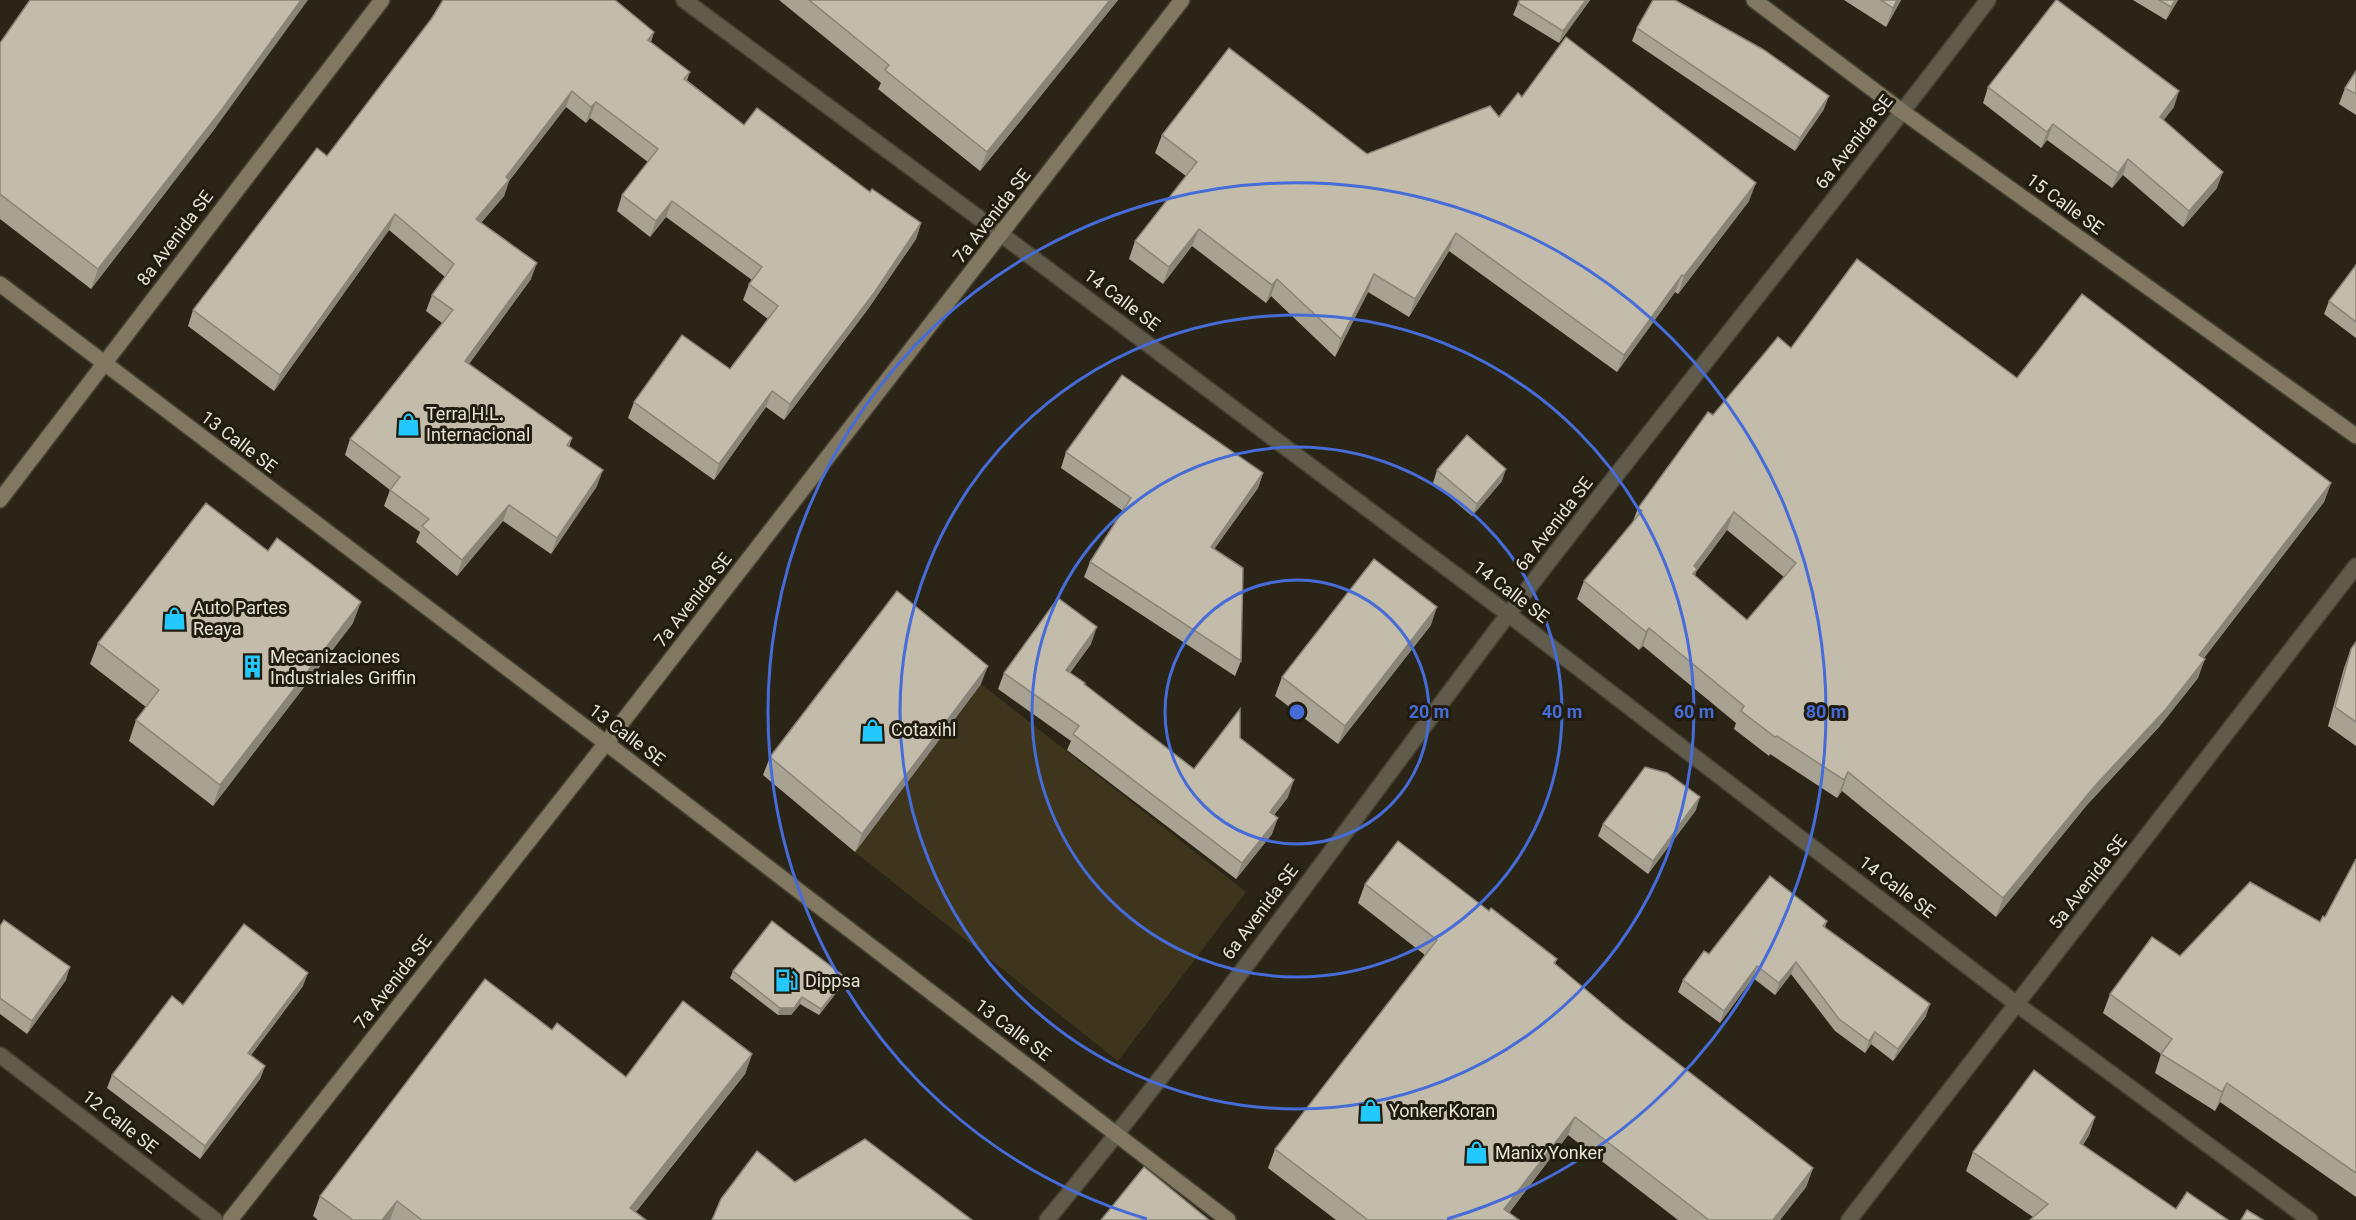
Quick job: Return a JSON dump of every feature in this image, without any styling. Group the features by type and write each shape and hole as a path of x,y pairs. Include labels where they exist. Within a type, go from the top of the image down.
{"street":[{"name":"8a Avenida SE","path":"0,500 381,0"},
{"name":"14 Calle SE","path":"684,0 1509,614 2018,1005 2310,1220"},
{"name":"7a Avenida SE","path":"230,1220 606,743 1182,0"},
{"name":"15 Calle SE","path":"1754,0 1903,112 2356,436"},
{"name":"6a Avenida SE","path":"1047,1220 1118,1134 1509,614 1903,112 1988,0"},
{"name":"13 Calle SE","path":"0,284 606,743 1118,1134 1227,1220"},
{"name":"5a Avenida SE","path":"1849,1220 2018,1005 2356,566"},
{"name":"12 Calle SE","path":"0,1054 215,1220"}],"shaded area":[{"path":"981,684 1246,892 1118,1061 855,852"}],"building":[{"path":"30,0 301,0 223,108 98,269 0,194 0,43"},
{"path":"443,0 615,0 654,32 648,40 690,72 684,79 744,125 757,108 870,192 872,189 921,223 874,293 790,404 772,391 719,464 634,402 682,335 730,369 778,306 749,284 762,267 672,201 656,221 622,195 658,149 596,102 591,107 572,91 506,177 509,180 476,219 537,263 465,361 572,438 567,445 603,470 557,538 509,505 462,560 422,526 429,519 390,490 400,477 350,439 453,310 432,295 454,264 395,214 280,375 193,310 317,148 327,156 432,18"},
{"path":"809,0 1110,0 987,152 885,70 889,65"},
{"path":"1520,0 1586,0 1563,31 1518,3"},
{"path":"1653,0 1675,0 1764,50 1829,96 1800,138 1637,28"},
{"path":"1881,0 1897,0 1893,8"},
{"path":"2056,0 2179,91 2160,117 2223,172 2189,211 2128,159 2118,173 2053,124 2047,132 1988,87"},
{"path":"2159,0 2175,0 2171,7"},
{"path":"1566,37 1756,183 1684,276 1682,275 1624,355 1456,233 1415,299 1374,274 1341,339 1277,279 1272,285 1199,229 1169,267 1135,241 1197,162 1162,135 1229,48 1367,154 1490,106 1499,117 1518,93 1522,97"},
{"path":"2356,71 2356,94 2345,88"},
{"path":"1857,259 2017,378 2082,294 2331,483 2199,655 2205,659 2166,709 2093,788 2003,898 1848,772 1844,780 1777,736 1775,737 1741,711 1744,706 1649,628 1646,632 1584,581 1642,511 1638,508 1708,412 1713,415 1778,337 1791,348","holes":["1734,512 1796,563 1747,620 1693,574 1697,569 1694,566"]},
{"path":"2356,265 2356,322 2329,301"},
{"path":"1122,375 1263,473 1211,547 1243,568 1241,661 1090,562 1131,498 1066,452"},
{"path":"1467,435 1506,469 1477,504 1437,470"},
{"path":"206,503 268,551 277,538 361,602 220,785 136,720 159,690 98,643"},
{"path":"1374,559 1437,607 1345,726 1282,677"},
{"name":"Cotaxihl","path":"897,591 988,666 862,834 770,757"},
{"path":"1058,598 1097,627 1066,670 1194,769 1240,709 1240,738 1294,780 1270,812 1278,818 1242,863 1073,734 1079,726 1004,673"},
{"path":"2356,642 2356,722 2335,707 2351,649"},
{"path":"1645,767 1667,773 1700,797 1653,861 1603,824"},
{"path":"1398,841 1489,911 1491,908 1557,959 1554,963 1622,1020 1813,1168 1773,1220 1709,1220 1575,1117 1504,1209 1519,1220 1368,1220 1275,1149 1437,940 1365,884"},
{"path":"2356,859 2356,1173 2227,1083 2222,1092 2161,1054 2172,1039 2110,994 2152,937 2180,956 2250,882 2320,922 2323,916 2325,917"},
{"path":"1770,876 1827,921 1823,926 1930,1004 1898,1049 1875,1032 1869,1041 1839,1019 1796,962 1779,983 1757,966 1724,1011 1683,980 1704,951 1709,954"},
{"path":"4,920 70,967 32,1021 0,998 0,926"},
{"name":"Dippsa","path":"772,921 846,978 821,1009 802,997 794,1008 780,1008 733,971"},
{"path":"244,924 308,973 248,1053 265,1066 205,1146 112,1075 172,996 183,1005"},
{"path":"485,979 552,1030 557,1023 626,1077 683,1001 752,1054 630,1208 646,1220 422,1220 397,1201 382,1220 353,1220 320,1196"},
{"path":"2034,1070 2095,1117 2080,1143 2176,1209 2187,1192 2228,1220 2030,1220 2048,1204 1973,1152"},
{"path":"865,1139 972,1220 712,1220 721,1199 757,1151 795,1182"},
{"path":"1144,1167 1209,1220 1101,1220"},
{"path":"2247,1210 2263,1220 2241,1220"}],"place":[{"name":"Terra H.L. Internacional","path":"408,424"},
{"name":"Auto Partes Reaya","path":"175,618"},
{"name":"Mecanizaciones Industriales Griffin","path":"252,667"},
{"name":"Cotaxihl","path":"873,730"},
{"name":"Dippsa","path":"787,981"},
{"name":"Yonker Koran","path":"1371,1111"},
{"name":"Manix Yonker","path":"1477,1153"}]}
